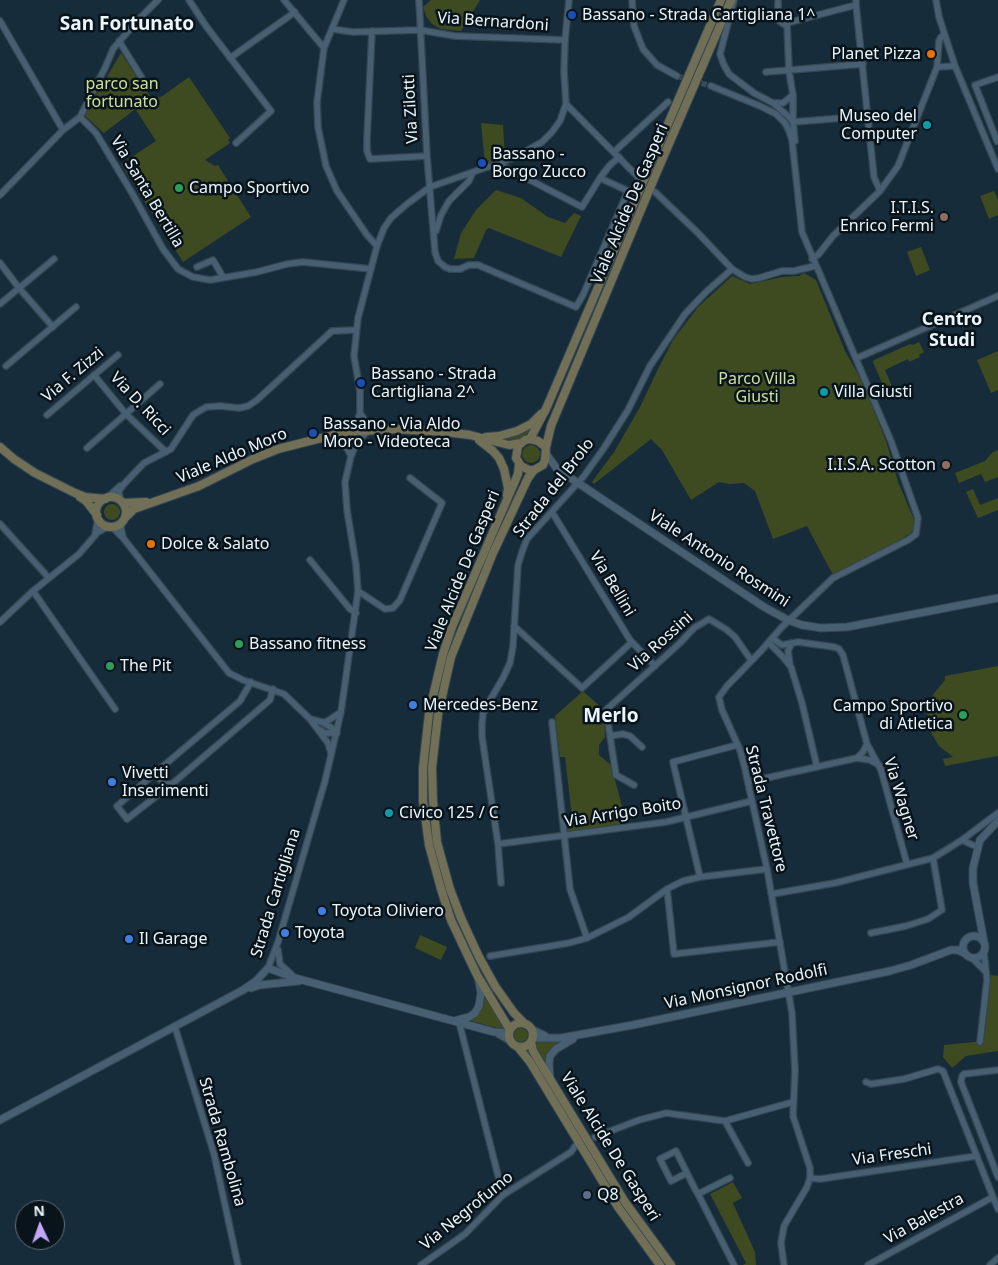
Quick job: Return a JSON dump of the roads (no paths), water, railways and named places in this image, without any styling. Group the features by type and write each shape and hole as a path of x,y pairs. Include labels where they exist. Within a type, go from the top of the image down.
{"main road":[{"name":"Viale Alcide De Gasperi","path":"530,439 546,410 721,0"},
{"name":"Viale Alcide De Gasperi","path":"672,1265 625,1202 533,1051 530,1033 514,1013 483,964 461,918 450,889 437,842 432,768 438,714 451,657 494,553 528,478 536,469 543,465 551,426 653,181 732,0"},
{"path":"479,437 499,436 517,431 530,424 546,410"},
{"name":"Viale Aldo Moro","path":"75,493 86,501 102,524 110,527 124,520 134,509 199,486 253,459 278,449 345,432 422,430 470,435 509,446 521,443"},
{"path":"470,435 486,444 498,458 504,469 507,483 506,500"},
{"path":"521,443 530,439 538,441 547,451"},
{"name":"Viale Aldo Moro","path":"500,443 518,461"},
{"name":"Viale Alcide De Gasperi","path":"521,443 517,449 518,474 454,620 443,654 429,713 424,754 423,801 429,845 451,920 477,975 510,1035 530,1062 618,1206 660,1265"},
{"name":"Viale Aldo Moro","path":"0,447 35,473 85,497 116,498 121,502 153,502"},
{"path":"518,461 525,468 536,469"},
{"path":"97,517 99,504 106,498"},
{"path":"121,502 126,512 124,520"},
{"path":"510,1035 518,1024 530,1033 525,1046 518,1047"}],"street":[{"path":"0,195 63,130 80,117 113,49 158,0"},
{"path":"189,0 271,111 236,143"},
{"path":"284,0 324,48"},
{"path":"344,0 324,48 317,102 321,149 337,191 367,235 377,246"},
{"name":"Via Zilotti","path":"419,0 427,156 438,261 445,267 460,269 469,265 478,265 576,307 628,191 600,178"},
{"path":"345,432 356,425 360,413 360,391 354,356 356,330 377,246 384,228 390,218 430,187 499,164 530,151 542,142 560,121 566,104 564,71 569,0"},
{"path":"632,0 634,26 643,49 657,65 677,76"},
{"path":"732,0 720,54 724,66 729,74 783,110 793,122"},
{"path":"936,0 944,35 955,66 998,169"},
{"path":"778,2 778,20 785,25 856,3 863,64 866,116 874,177 880,191"},
{"path":"230,58 295,12"},
{"path":"0,21 63,130"},
{"path":"787,23 802,232"},
{"path":"332,29 353,32 420,30"},
{"name":"Via Bernardoni","path":"420,30 455,36 565,40"},
{"path":"372,31 367,139 367,151 370,159 427,156"},
{"path":"812,259 880,191 898,166 937,67 939,40 944,35"},
{"path":"119,42 145,83"},
{"path":"766,72 863,64"},
{"path":"937,67 955,66"},
{"path":"988,144 997,141 975,84 998,77"},
{"path":"711,86 760,106 776,114 785,123 792,140 802,232"},
{"path":"773,103 784,103 793,95"},
{"path":"614,152 668,102"},
{"path":"566,104 639,178"},
{"path":"793,122 866,116"},
{"name":"Via Santa Bertilla","path":"80,117 96,133 163,249 178,269 193,277 210,280 303,262 371,269"},
{"path":"499,164 582,208 600,178 619,157"},
{"path":"435,233 441,215 449,201 469,181 473,172"},
{"path":"655,192 732,269 752,279 815,266"},
{"name":"Strada Travettore","path":"802,232 815,266 857,358 891,442 918,518 916,534 908,540 833,578 788,620 719,697 722,710 737,745 748,782 772,894 792,1013 795,1051 793,1116 809,1161 810,1178"},
{"path":"0,304 54,259"},
{"path":"197,267 213,260 223,277"},
{"path":"0,263 53,327"},
{"name":"Strada del Brolo","path":"501,883 498,844 482,731 483,714 510,663 513,646 518,565 522,552 527,539 579,482 604,448 628,410 650,366 685,314 732,269"},
{"path":"857,358 998,296"},
{"path":"6,366 76,307"},
{"path":"121,502 119,490 144,463 171,449 193,415 206,407 239,408 248,406 257,400 332,331 356,330"},
{"name":"Via F. Zizzi","path":"47,415 118,355"},
{"name":"Via D. Ricci","path":"94,375 126,414 166,452"},
{"path":"87,448 160,384"},
{"path":"360,413 373,430"},
{"name":"Strada Cartigliana","path":"0,1120 243,990 256,981 268,968 278,942 332,754 341,712 358,591 346,496 346,482 351,456 357,442 373,430"},
{"path":"323,437 338,441 351,456"},
{"name":"Viale Antonio Rosmini","path":"547,451 557,469 764,607 788,620 813,627 839,628 998,598"},
{"name":"Viale Antonio Rosmini","path":"536,469 557,469"},
{"path":"358,591 385,609 393,608 400,600 442,503 410,478"},
{"path":"106,498 124,484"},
{"name":"Via Bellini","path":"552,512 632,642 655,666"},
{"path":"94,537 97,517"},
{"path":"124,520 121,533 124,539"},
{"path":"0,524 50,578"},
{"path":"0,622 33,591 79,554 102,529 110,527 124,539 229,673 284,694 319,730 328,743 332,754"},
{"path":"310,560 350,609 356,612"},
{"path":"33,591 114,709"},
{"name":"Via Rossini","path":"634,784 616,775 606,710 694,628 709,619 735,637 751,660"},
{"path":"514,626 582,688 632,642"},
{"path":"770,641 791,668"},
{"name":"Via Wagner","path":"770,641 782,645 792,643 839,649 867,744 879,765 907,864"},
{"path":"792,643 788,651 791,668 817,767"},
{"path":"251,682 240,701 116,806 128,819 270,700 274,690"},
{"path":"322,722 334,718 341,712"},
{"path":"310,719 322,722 337,732"},
{"path":"552,722 570,889 587,938"},
{"path":"319,730 324,733 337,732"},
{"path":"610,736 623,734 630,736 642,747"},
{"name":"Via Wagner","path":"857,758 864,752 867,744"},
{"path":"700,877 673,762 737,745"},
{"path":"748,782 857,758 870,760 879,765"},
{"path":"155,773 164,784 172,784"},
{"name":"Via Arrigo Boito","path":"498,844 666,822 752,801"},
{"path":"772,894 835,883 933,858 962,840 998,813"},
{"path":"980,1042 987,980 984,942 972,875 977,847 984,835 998,821"},
{"path":"962,840 977,847"},
{"path":"871,933 906,926 928,919 942,910 933,858"},
{"path":"490,956 569,943 587,938 629,917 667,889 683,881 700,877 767,869"},
{"path":"667,889 674,954 780,942"},
{"name":"Via Monsignor Rodolfi","path":"530,1033 550,1038 579,1035 890,971 911,965 964,943 975,934 980,924"},
{"path":"970,937 978,937 984,942"},
{"path":"278,942 280,964 295,978"},
{"path":"964,943 964,952 986,972"},
{"name":"Via Monsignor Rodolfi","path":"945,952 958,950 964,952"},
{"path":"972,958 979,957 984,952"},
{"path":"268,968 295,978 510,1035"},
{"path":"456,1021 469,1017 475,1013 479,1006 481,993 477,975"},
{"path":"243,990 260,985 306,980"},
{"path":"456,1021 504,1195"},
{"name":"Strada Rambolina","path":"175,1027 214,1154 238,1265"},
{"path":"550,1079 550,1056 564,1043 579,1035"},
{"path":"866,1082 871,1084 904,1079 941,1070 945,1074 998,1209"},
{"path":"998,1070 964,1074 961,1082 998,1176"},
{"path":"595,1137 639,1120 666,1113 724,1121 793,1102"},
{"path":"724,1121 748,1163"},
{"name":"Via Negrofumo","path":"421,1265 465,1234 504,1195 571,1152 578,1142"},
{"path":"687,1173 671,1181 660,1159 676,1151 734,1265"},
{"name":"Via Freschi","path":"810,1178 820,1179 977,1156"},
{"path":"698,1194 730,1178"},
{"path":"784,1265 781,1243 784,1226 810,1178"},
{"name":"Via Balestra","path":"868,1265 993,1197"},
{"path":"990,1265 998,1258"}],"tunnel":[{"path":"677,76 711,86"}],"place":[{"name":"Bassano - Strada Cartigliana 1^","path":"572,15"},
{"name":"Planet Pizza","path":"931,54"},
{"name":"Museo del Computer","path":"927,125"},
{"name":"Bassano - Borgo Zucco","path":"482,163"},
{"name":"Campo Sportivo","path":"179,188"},
{"name":"I.T.I.S. Enrico Fermi","path":"944,217"},
{"name":"Bassano - Strada Cartigliana 2^","path":"361,383"},
{"name":"Villa Giusti","path":"824,392"},
{"name":"Bassano - Via Aldo Moro - Videoteca","path":"313,433"},
{"name":"I.I.S.A. Scotton","path":"946,465"},
{"name":"Dolce & Salato","path":"151,544"},
{"name":"Bassano fitness","path":"239,644"},
{"name":"The Pit","path":"110,666"},
{"name":"Mercedes-Benz","path":"413,705"},
{"name":"Campo Sportivo di Atletica","path":"963,715"},
{"name":"Vivetti Inserimenti","path":"112,782"},
{"name":"Civico 125 / C","path":"389,813"},
{"name":"Toyota Oliviero","path":"322,911"},
{"name":"Toyota","path":"285,933"},
{"name":"Il Garage","path":"129,939"},
{"name":"Q8","path":"587,1195"}],"district":[{"name":"San Fortunato","path":"127,25"},
{"name":"Centro Studi","path":"952,330"},
{"name":"Merlo","path":"611,717"}],"park label":[{"name":"parco san fortunato","path":"122,93"},
{"name":"Parco Villa Giusti","path":"757,388"}]}
